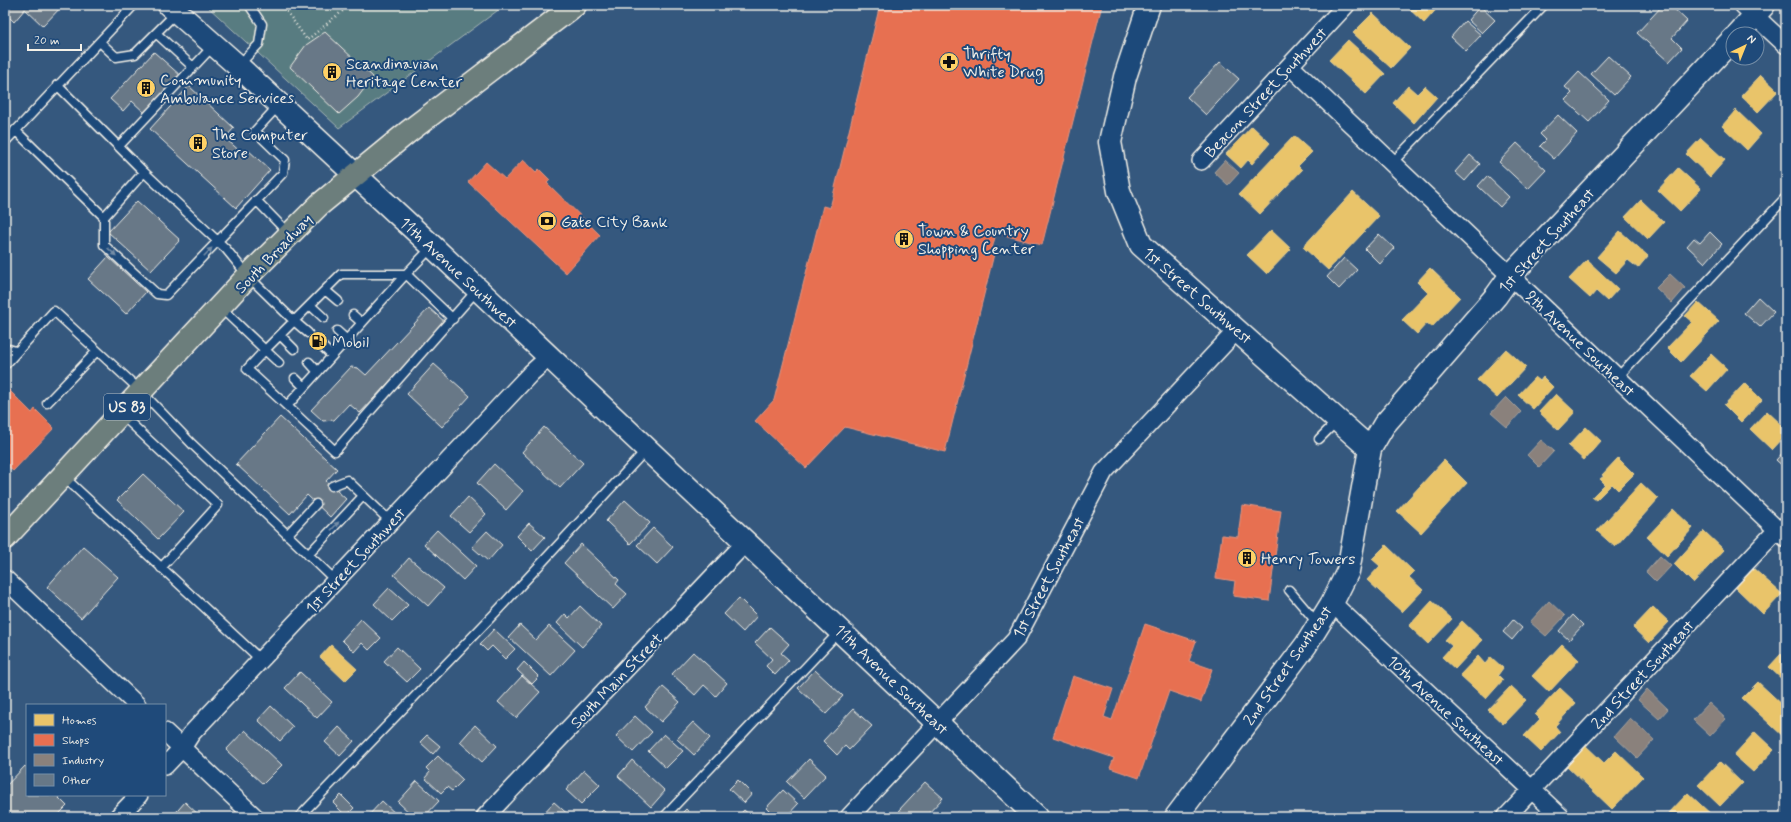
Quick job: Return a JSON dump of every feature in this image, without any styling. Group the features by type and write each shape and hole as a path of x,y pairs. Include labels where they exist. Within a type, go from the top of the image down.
{"main road":[{"name":"South Broadway","path":"5,538 248,276 319,205 408,132 575,5"}],"street":[{"name":"1st Street Southwest","path":"1150,5 1125,77 1110,142 1119,191 1142,245 1238,329 1370,449"},
{"name":"Beacon Street Southwest","path":"1201,161 1346,5"},
{"name":"11th Avenue Southwest","path":"173,9 238,66 432,246 746,542"},
{"path":"1743,26 1754,9 1786,45"},
{"name":"1st Street Southeast","path":"1370,449 1384,425 1496,296 1511,275 1725,48"},
{"name":"9th Avenue Southeast","path":"1290,66 1511,275 1617,378 1783,529"},
{"name":"1st Street Southeast","path":"849,817 1016,639 1104,472 1238,329"},
{"name":"1st Street Southwest","path":"166,765 182,748 191,734 531,373 549,357"},
{"name":"2nd Street Southeast","path":"1176,817 1306,645 1332,603 1348,571 1370,449"},
{"name":"2nd Street Southeast","path":"1506,817 1783,529"},
{"name":"11th Avenue Southeast","path":"746,542 1034,816"},
{"name":"South Main Street","path":"485,817 746,542"},
{"path":"5,579 136,704"},
{"name":"10th Avenue Southeast","path":"1332,603 1561,817"},
{"path":"166,733 255,817"},
{"path":"118,817 137,796"}],"lane":[{"path":"5,142 57,85 134,5"},
{"path":"238,66 260,44 262,24 249,5"},
{"path":"1392,163 1544,5"},
{"path":"100,42 116,57 135,54 157,34 173,9"},
{"path":"157,34 193,67"},
{"path":"119,146 214,46"},
{"path":"57,85 144,172 218,241 248,276 308,333"},
{"path":"144,172 104,217 104,245 157,294 166,294 283,173 285,160 255,131 279,105"},
{"path":"15,130 104,217"},
{"path":"1617,378 1786,197"},
{"path":"256,200 290,234"},
{"path":"287,406 432,246"},
{"path":"453,319 406,274 341,274 247,369 335,451 453,319 478,290"},
{"path":"325,290 338,301"},
{"path":"310,305 324,318"},
{"path":"220,307 279,363"},
{"path":"6,364 16,351 54,311 141,391 187,439 336,581"},
{"path":"353,315 362,323"},
{"path":"337,331 347,340"},
{"path":"280,335 294,349"},
{"path":"5,348 16,351"},
{"path":"323,348 332,356"},
{"path":"47,403 97,351"},
{"path":"309,362 318,372"},
{"path":"295,378 304,387"},
{"path":"121,413 218,505 161,568"},
{"path":"1319,439 1337,420"},
{"path":"299,817 498,610 647,449"},
{"path":"63,476 261,660"},
{"path":"332,486 347,480 391,522"},
{"path":"308,555 363,496"},
{"path":"288,535 316,504"},
{"path":"1289,590 1318,625"},
{"path":"664,817 840,630"}],"path":[{"path":"282,5 307,40 350,5"}],"green space":[{"path":"206,5 505,5 339,128"}],"building: Homes":[{"path":"1405,5 1440,5 1424,23"},
{"path":"1373,13 1410,48 1391,68 1353,33"},
{"path":"1348,40 1385,74 1366,94 1329,60"},
{"path":"1761,75 1778,91 1758,112 1741,96"},
{"path":"1408,86 1417,94 1425,86 1437,97 1414,123 1393,103"},
{"path":"1736,110 1761,134 1747,150 1722,126"},
{"path":"1252,126 1270,143 1252,164 1248,160 1241,168 1226,154"},
{"path":"1294,136 1312,152 1298,166 1302,170 1260,214 1239,194"},
{"path":"1701,138 1725,160 1710,177 1686,154"},
{"path":"1678,168 1701,189 1680,211 1658,190"},
{"path":"1353,192 1379,216 1328,270 1303,247"},
{"path":"1641,200 1664,222 1648,239 1625,217"},
{"path":"1271,230 1291,249 1267,274 1247,255"},
{"path":"1620,231 1648,256 1638,268 1628,260 1616,273 1597,257"},
{"path":"1587,260 1618,289 1607,301 1596,291 1590,298 1569,279"},
{"path":"1430,268 1460,297 1432,327 1427,323 1417,334 1402,320 1428,293 1417,282"},
{"path":"1698,302 1719,321 1681,362 1667,348 1692,322 1685,316"},
{"path":"1506,349 1526,367 1497,398 1477,380"},
{"path":"1711,354 1727,369 1707,391 1690,376"},
{"path":"1535,377 1540,381 1543,377 1553,387 1533,409 1518,395"},
{"path":"1745,383 1762,400 1741,422 1724,405"},
{"path":"1556,394 1575,412 1558,430 1539,412"},
{"path":"1767,411 1783,426 1786,423 1786,435 1772,450 1750,429"},
{"path":"1586,427 1601,441 1584,460 1568,446"},
{"path":"1618,458 1634,474 1618,490 1612,484 1596,500 1592,497 1605,484 1600,479 1604,476 1602,475"},
{"path":"1444,460 1467,483 1421,533 1397,511"},
{"path":"1641,483 1658,499 1615,547 1597,531"},
{"path":"1673,509 1693,528 1667,556 1647,537"},
{"path":"1704,531 1724,550 1693,583 1674,564"},
{"path":"1386,545 1414,572 1409,577 1423,590 1402,612 1367,580 1380,566 1372,559"},
{"path":"1753,568 1782,594 1763,614 1735,587"},
{"path":"1432,601 1452,619 1428,644 1409,626"},
{"path":"1653,607 1669,622 1649,643 1633,628"},
{"path":"1462,621 1482,640 1455,669 1442,657 1452,646 1445,640"},
{"path":"1562,644 1579,660 1549,692 1532,676"},
{"path":"331,645 357,669 345,681 320,657"},
{"path":"1781,654 1786,659 1786,683 1769,667"},
{"path":"1478,656 1485,664 1491,657 1503,668 1498,675 1503,680 1486,699 1460,675"},
{"path":"1758,682 1786,708 1785,738 1742,698"},
{"path":"1511,686 1526,700 1503,724 1488,710"},
{"path":"1560,688 1576,703 1555,726 1560,732 1541,752 1524,736 1540,719 1535,714"},
{"path":"1755,732 1774,750 1753,772 1734,755"},
{"path":"1584,744 1604,763 1616,751 1643,777 1612,809 1565,764"},
{"path":"1720,762 1742,783 1720,806 1698,785"},
{"path":"1688,793 1713,816 1669,817 1667,815"}],"building: Shops":[{"name":"Town & Country Shopping Center","path":"880,5 1102,5 1042,245 996,233 992,249 995,250 945,452 845,427 806,468 755,421 774,400 823,206 830,208"},
{"name":"Gate City Bank","path":"523,160 536,172 539,169 550,180 547,183 600,235 566,273 468,182 486,162 505,179"},
{"path":"5,386 32,413 35,409 54,428 13,471 5,464"},
{"name":"Henry Towers","path":"1242,505 1281,511 1269,601 1233,596 1235,581 1216,578 1222,535 1238,537"},
{"path":"1145,624 1196,641 1189,661 1212,669 1201,702 1169,691 1139,778 1110,768 1114,758 1053,737 1073,676 1113,689 1104,717 1112,720"}],"building: Industry":[{"path":"1225,160 1239,173 1228,185 1214,172"},
{"path":"1670,274 1685,288 1672,303 1656,288"},
{"path":"1506,397 1521,412 1507,427 1491,413"},
{"path":"1541,440 1554,451 1539,467 1527,455"},
{"path":"1660,556 1671,566 1656,582 1646,572"},
{"path":"1549,601 1565,616 1546,636 1530,622"},
{"path":"1647,689 1668,709 1659,719 1638,700"},
{"path":"1709,703 1726,719 1710,736 1693,720"},
{"path":"1630,718 1654,740 1637,758 1614,736"}],"building: Other":[{"path":"5,5 63,5 43,26 25,9 14,22 5,13"},
{"path":"1663,5 1670,5 1687,21 1672,38 1682,48 1669,62 1637,33"},
{"path":"1480,6 1495,20 1482,33 1468,20"},
{"path":"1465,21 1481,35 1466,51 1451,37"},
{"name":"Scandinavian Heritage Center","path":"325,32 373,77 358,97 339,114 290,67 306,45"},
{"name":"Community Ambulance Services","path":"154,52 181,76 146,114 132,101 123,111 110,99"},
{"path":"1608,56 1631,77 1614,95 1591,74"},
{"path":"1220,62 1239,79 1206,115 1187,97"},
{"path":"1579,72 1609,100 1589,122 1565,100 1572,93 1565,87"},
{"name":"The Computer Store","path":"189,86 234,128 225,138 242,153 247,149 270,170 236,208 150,129"},
{"path":"1558,115 1577,133 1554,159 1540,146 1546,140 1540,134"},
{"path":"1517,143 1546,170 1528,189 1499,162"},
{"path":"1470,155 1480,164 1465,181 1455,172"},
{"path":"1487,176 1509,197 1500,207 1478,186"},
{"path":"137,201 180,240 151,271 108,232"},
{"path":"1710,232 1722,244 1705,263 1687,246 1694,238 1700,243"},
{"path":"1379,234 1394,248 1380,264 1365,249"},
{"path":"108,257 146,292 126,314 88,279"},
{"path":"1344,258 1357,270 1339,289 1327,277"},
{"path":"1758,297 1774,312 1760,327 1744,313"},
{"path":"429,308 445,322 360,413 349,404 334,420 323,421 311,410 351,367 358,368 366,375"},
{"path":"434,364 470,396 442,427 407,394"},
{"path":"280,417 337,469 326,481 346,499 330,517 307,495 290,514 236,464"},
{"path":"544,427 583,463 560,488 522,452"},
{"path":"1786,449 1786,469 1776,460"},
{"path":"494,464 523,491 506,510 477,483"},
{"path":"143,474 184,512 158,539 117,500"},
{"path":"468,497 486,514 469,532 451,516"},
{"path":"625,500 650,523 630,544 606,521"},
{"path":"529,523 545,537 532,551 517,536"},
{"path":"653,528 673,547 657,564 637,545"},
{"path":"437,530 476,566 463,580 424,544"},
{"path":"487,531 502,545 488,561 472,547"},
{"path":"581,544 619,580 616,584 627,594 613,609 564,563"},
{"path":"83,546 118,577 81,618 47,587"},
{"path":"409,558 444,588 428,606 394,575"},
{"path":"389,588 408,605 392,621 374,604"},
{"path":"739,598 757,616 743,632 724,614"},
{"path":"580,606 601,626 582,647 557,623 565,614 569,618"},
{"path":"1573,615 1583,625 1569,640 1559,631"},
{"path":"361,619 381,638 369,650 362,643 354,652 342,640"},
{"path":"1513,620 1522,628 1512,640 1503,632"},
{"path":"520,625 536,640 549,626 575,650 551,676 509,637"},
{"path":"770,627 789,644 781,653 789,660 775,675 766,666 772,659 755,643"},
{"path":"494,629 515,649 505,659 492,646 487,651 480,644"},
{"path":"397,647 420,669 407,682 384,661"},
{"path":"693,652 727,683 716,696 704,685 695,695 672,674"},
{"path":"524,662 539,677 532,684 517,670"},
{"path":"815,670 843,696 826,714 798,688"},
{"path":"300,672 332,702 317,718 285,688"},
{"path":"522,676 540,692 516,718 498,702"},
{"path":"663,687 680,702 661,722 645,707"},
{"path":"271,706 293,727 280,741 258,720"},
{"path":"853,709 872,726 849,750 845,746 837,755 823,741"},
{"path":"635,716 652,732 633,752 616,736"},
{"path":"693,722 710,738 694,755 677,739"},
{"path":"475,725 497,746 482,762 460,742"},
{"path":"339,727 354,741 340,756 325,742"},
{"path":"245,730 282,765 263,784 226,750"},
{"path":"664,734 683,751 666,768 648,751"},
{"path":"427,735 440,746 433,754 420,742"},
{"path":"438,756 463,780 452,791 447,787 441,793 425,778 430,772 426,768"},
{"path":"809,759 826,775 804,798 787,782"},
{"path":"632,760 665,791 651,807 618,776"},
{"path":"25,766 26,796 57,796 67,806 56,817 5,817 5,787"},
{"path":"584,770 600,785 581,804 566,790"},
{"path":"738,780 752,794 744,803 729,789"},
{"path":"417,781 439,801 424,817 414,817 398,802"},
{"path":"925,782 943,798 925,817 907,817 899,810"},
{"path":"783,790 798,804 786,817 775,817 766,808"},
{"path":"341,795 354,808 346,816 333,803"},
{"path":"382,801 399,817 367,817"},
{"path":"185,802 201,817 172,817"},
{"path":"554,802 571,817 540,817"},
{"path":"686,809 694,817 678,817"},
{"path":"603,810 610,817 596,817"},
{"path":"744,810 752,817 737,817"}],"place":[{"name":"Thrifty White Drug","path":"949,62"},
{"name":"Scandinavian Heritage Center","path":"332,72"},
{"name":"Community Ambulance Services","path":"146,88"},
{"name":"The Computer Store","path":"198,143"},
{"name":"Gate City Bank","path":"547,221"},
{"name":"Town & Country Shopping Center","path":"904,239"},
{"name":"Mobil","path":"318,341"},
{"name":"Henry Towers","path":"1247,558"}]}
